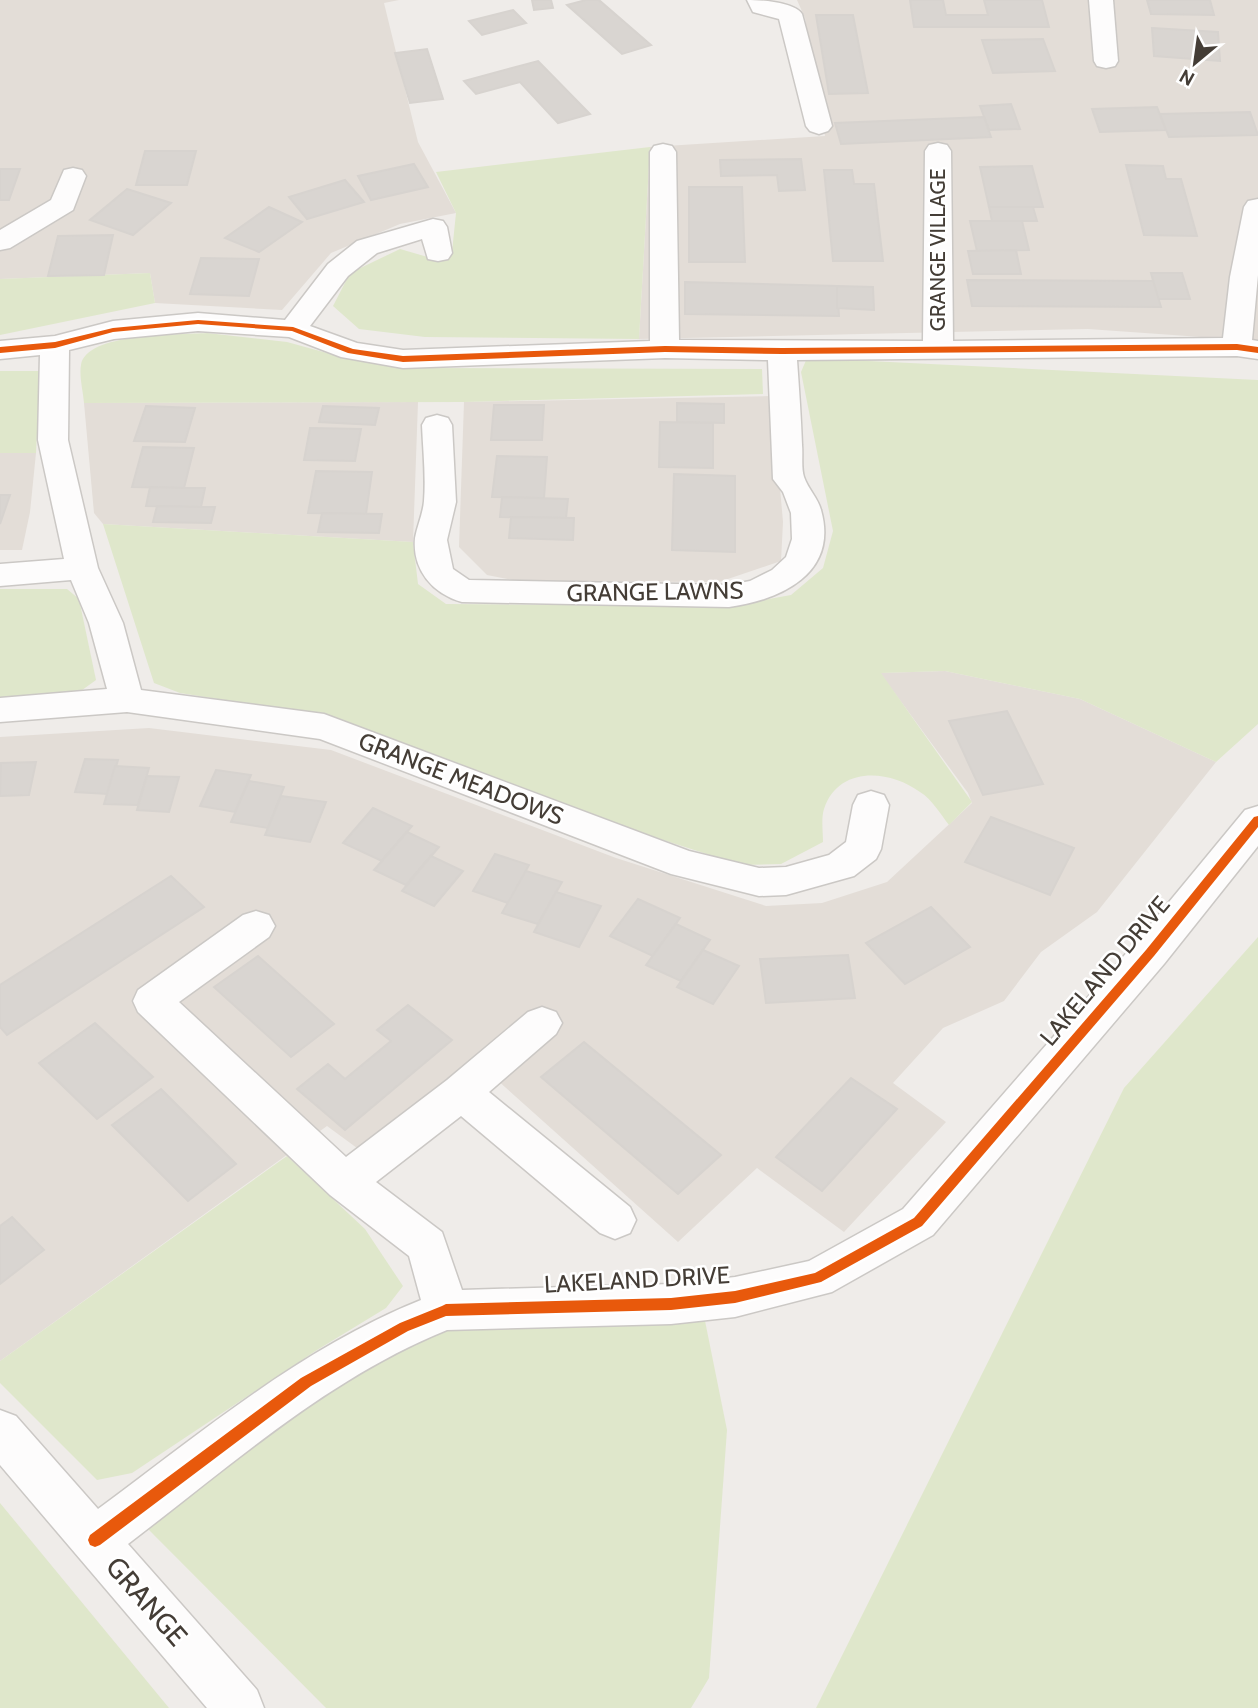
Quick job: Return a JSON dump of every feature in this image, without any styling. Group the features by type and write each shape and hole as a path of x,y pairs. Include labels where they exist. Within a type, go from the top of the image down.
{"street":[{"path":"759,0 761,7 790,14 819,126"},
{"path":"1101,0 1106,61"},
{"name":"GRANGE VILLAGE","path":"938,151 938,348"},
{"path":"663,152 665,349"},
{"path":"0,242 63,204 73,176"},
{"path":"0,350 55,345 113,330 198,322 293,329 351,351 403,359 665,349 782,351 1248,348 1239,308 1247,248 1258,207"},
{"path":"293,329 338,270 367,247 433,227 438,253"},
{"path":"55,345 53,440 82,568 106,623 127,700"},
{"name":"GRANGE LAWNS","path":"438,425 440,502 431,540 438,574 462,591 729,596 750,593 777,582 792,571 803,553 810,526 801,492 789,479 782,351"},
{"path":"0,575 82,568"},
{"name":"GRANGE MEADOWS","path":"0,710 127,700 324,727 684,864 759,882 786,881 841,866 863,849 872,805"},
{"name":"LAKELAND DRIVE","path":"95,1540 306,1382 404,1328 446,1310 671,1304 735,1297 817,1278 918,1222 1150,953 1258,820"},
{"path":"256,926 152,1002 345,1181 427,1245 446,1310"},
{"path":"345,1181 461,1092 542,1023"},
{"path":"461,1092 615,1220"},
{"name":"GRANGE","path":"0,1431 239,1708"}],"shaded area":[{"path":"0,0 399,0 384,3 418,142 456,213 400,224 331,253 282,310 155,303 150,273 0,279"},
{"path":"797,0 1258,0 1258,341 1088,329 639,339 650,147 825,136 805,18"},
{"path":"772,396 783,522 781,561 719,582 518,581 487,575 459,547 464,402"},
{"path":"418,402 413,542 103,524 94,513 84,403"},
{"path":"0,453 36,453 30,512 22,550 0,550"},
{"path":"945,671 1080,699 1216,762 1097,912 1041,952 1004,1001 943,1028 893,1083 946,1122 844,1232 757,1168 678,1242 476,1061 357,1148 327,1126 0,1361 0,737 149,728 331,750 616,858 766,906 822,903 887,882 972,803 968,793 880,673"}],"green space":[{"path":"650,147 639,339 425,337 359,329 333,306 350,273 400,249 438,260 452,252 456,213 436,172"},
{"path":"150,273 155,303 0,335 0,279"},
{"path":"207,333 287,342 349,359 416,368 762,369 763,394 464,402 84,403 81,365 87,354 99,346 136,337"},
{"path":"807,358 1258,380 1258,724 1216,762 1080,699 945,671 881,673 972,802 949,825 928,799 908,784 880,776 852,779 831,795 824,809 823,842 781,864 741,865 632,830 326,716 180,693 154,683 103,524 413,542 418,584 446,604 731,606 791,595 823,568 833,531 801,372"},
{"path":"0,371 40,371 36,453 0,453"},
{"path":"0,589 67,589 79,599 96,680 78,693 0,699"},
{"path":"1258,937 1258,1708 816,1708 1124,1088"},
{"path":"287,1156 365,1229 403,1286 386,1308 317,1350 132,1473 97,1480 0,1383 0,1361"},
{"path":"701,1301 727,1430 709,1678 691,1708 326,1708 147,1528 404,1327"},
{"path":"0,1503 169,1708 0,1708"}],"building":[{"path":"532,0 551,0 553,8 534,10"},
{"path":"599,0 651,45 622,54 567,5"},
{"path":"910,0 943,0 946,15 988,15 984,0 1042,0 1049,27 914,27"},
{"path":"1147,0 1210,0 1214,15 1151,14"},
{"path":"513,10 526,23 482,35 469,21"},
{"path":"816,15 853,15 868,93 829,94"},
{"path":"1152,28 1218,32 1220,61 1154,56"},
{"path":"1043,39 1055,71 993,73 982,40"},
{"path":"427,49 443,99 410,103 395,53"},
{"path":"538,61 590,114 558,123 520,82 476,94 464,81"},
{"path":"1011,104 1020,129 989,130 980,106"},
{"path":"1157,107 1166,130 1100,132 1092,109"},
{"path":"1250,112 1258,135 1169,137 1160,114"},
{"path":"984,117 991,137 841,144 835,123"},
{"path":"145,151 196,151 187,185 136,185"},
{"path":"801,159 805,190 779,191 777,175 721,176 720,160"},
{"path":"414,164 428,187 371,200 358,176"},
{"path":"1126,165 1163,166 1166,179 1181,179 1197,236 1144,235"},
{"path":"1032,166 1043,207 989,207 980,167"},
{"path":"0,169 20,169 9,200 0,200"},
{"path":"824,170 852,170 854,184 874,184 883,261 833,261"},
{"path":"345,180 364,202 307,219 289,197"},
{"path":"689,187 742,187 745,262 689,262"},
{"path":"127,189 171,203 133,235 90,220"},
{"path":"269,207 302,222 259,252 225,238"},
{"path":"989,207 1033,207 1037,221 992,221"},
{"path":"970,221 1022,221 1029,250 977,251"},
{"path":"113,235 104,275 48,276 58,236"},
{"path":"1016,250 1021,274 973,274 968,251"},
{"path":"201,258 259,259 249,296 190,294"},
{"path":"1151,273 1182,273 1190,299 1158,299"},
{"path":"967,280 1153,281 1161,307 972,306"},
{"path":"685,282 837,286 839,316 685,314"},
{"path":"837,286 873,287 874,310 837,308"},
{"path":"677,403 724,404 724,423 677,422"},
{"path":"494,405 544,405 542,440 491,440"},
{"path":"146,406 195,408 185,442 134,441"},
{"path":"323,406 379,408 375,425 319,422"},
{"path":"660,422 713,423 713,468 659,467"},
{"path":"310,428 361,429 355,461 304,460"},
{"path":"143,447 194,448 184,488 132,487"},
{"path":"497,456 547,457 544,498 492,497"},
{"path":"316,471 372,472 366,514 308,513"},
{"path":"674,474 735,476 735,552 672,550"},
{"path":"150,487 205,488 201,507 146,506"},
{"path":"0,495 10,495 0,524"},
{"path":"502,497 568,499 566,518 500,517"},
{"path":"157,506 215,507 211,523 153,522"},
{"path":"322,513 382,514 379,533 318,532"},
{"path":"511,517 574,518 573,540 509,538"},
{"path":"1007,711 1043,784 983,795 949,721"},
{"path":"85,759 118,760 108,794 75,792"},
{"path":"36,762 29,795 0,796 1,763"},
{"path":"115,766 149,768 138,805 104,804"},
{"path":"216,770 251,775 235,812 200,806"},
{"path":"147,776 179,777 169,812 137,810"},
{"path":"249,781 284,787 268,828 231,822"},
{"path":"281,796 326,802 310,842 265,835"},
{"path":"373,808 412,826 382,861 343,843"},
{"path":"991,817 1074,848 1050,895 965,862"},
{"path":"407,832 439,847 406,885 374,870"},
{"path":"495,854 529,865 508,903 473,891"},
{"path":"431,856 463,871 434,906 402,891"},
{"path":"526,871 562,882 538,924 502,913"},
{"path":"171,876 204,907 7,1035 0,1027 0,985"},
{"path":"556,892 601,906 579,947 534,932"},
{"path":"638,899 680,918 653,956 610,936"},
{"path":"931,907 970,947 905,984 866,943"},
{"path":"676,924 710,940 681,981 646,965"},
{"path":"703,950 739,966 713,1004 677,987"},
{"path":"848,955 855,998 766,1003 760,959"},
{"path":"258,956 334,1024 291,1057 214,987"},
{"path":"408,1005 452,1040 345,1130 297,1089 328,1064 345,1079 391,1041 377,1030"},
{"path":"95,1023 153,1077 97,1119 39,1063"},
{"path":"584,1042 721,1155 678,1194 541,1077"},
{"path":"851,1078 897,1109 822,1191 776,1157"},
{"path":"161,1089 236,1164 188,1201 112,1125"},
{"path":"12,1217 44,1250 0,1284 0,1226"}],"cycle path":[{"path":"0,350 55,345 113,330 198,322 293,329 351,351 403,359 665,349 782,351 1237,347 1258,350"},
{"path":"95,1540 306,1382 404,1327 446,1310 671,1304 735,1297 817,1278 918,1222 1150,953 1258,820"}]}
